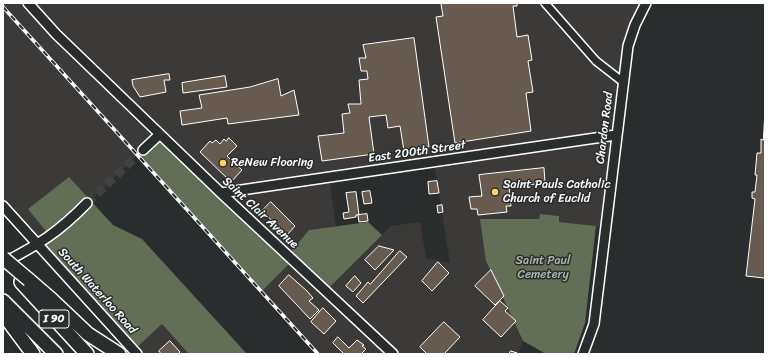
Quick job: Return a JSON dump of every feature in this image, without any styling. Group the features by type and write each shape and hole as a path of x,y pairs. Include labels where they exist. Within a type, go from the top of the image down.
{"highway":[{"path":"3,258 25,281 52,298 88,334 119,354"},
{"name":"I 90","path":"3,263 25,281 87,354"},
{"name":"I 90","path":"3,301 56,354"},
{"path":"3,314 33,354"}],"street":[{"name":"Saint Clair Avenue","path":"28,3 56,34 221,193 393,354"},
{"path":"545,3 596,61 623,82"},
{"name":"Chardon Road","path":"583,354 594,324 628,46 635,24 646,3"},
{"path":"143,150 160,134"},
{"name":"East 200th Street","path":"221,193 616,135"},
{"path":"3,263 39,244 63,227 87,204"},
{"name":"South Waterloo Road","path":"3,206 137,354"}],"shaded area":[{"path":"3,3 646,3 635,25 605,227 558,222 559,216 540,214 539,219 486,261 523,341 518,354 318,354 261,292 293,260 327,291 391,226 420,222 426,258 450,263 434,162 329,177 336,226 309,230 288,255 143,150 81,210 39,244 3,206"},
{"path":"162,324 189,354 137,354 134,350"}],"green space":[{"path":"160,134 288,255 309,230 368,222 382,235 326,291 293,260 261,292 138,156"},
{"path":"69,177 113,225 142,239 247,354 189,354 162,324 134,350 39,244 50,236 28,209"},
{"name":"Saint Paul Cemetery","path":"540,214 559,216 559,222 596,226 585,323 574,354 546,354 523,341 486,261 480,219 539,219"}],"building":[{"path":"517,3 517,6 513,6 517,37 528,35 532,60 528,61 533,92 526,93 531,131 455,143 436,17 443,16 441,4"},
{"path":"414,38 429,147 404,151 400,126 388,128 386,115 369,117 374,154 322,161 318,136 344,133 342,114 350,113 348,104 361,104 359,80 368,79 367,71 361,71 359,58 366,58 363,45"},
{"path":"169,74 170,80 164,80 166,92 140,97 133,86 132,80"},
{"path":"225,76 227,87 183,93 182,83"},
{"path":"278,79 281,96 294,90 299,115 228,124 227,118 182,125 180,111 202,108 199,95 250,87"},
{"path":"765,111 765,281 764,278 746,276 755,199 752,198 752,192 755,192 757,153 761,153 761,139 763,140"},
{"name":"ReNew Flooring","path":"229,138 237,146 227,156 242,170 231,182 200,152 210,141 212,143 216,140 220,144 224,139 226,141"},
{"name":"Saint Pauls Catholic Church of Euclid","path":"544,168 545,183 509,187 511,206 506,206 507,212 478,215 477,209 471,209 469,197 482,196 479,175"},
{"path":"437,181 439,193 429,194 428,182"},
{"path":"370,191 372,203 364,204 362,192"},
{"path":"356,192 359,215 344,219 343,213 349,212 346,193"},
{"path":"271,202 295,226 287,235 262,211"},
{"path":"442,205 443,212 438,213 437,206"},
{"path":"367,214 368,221 359,222 358,215"},
{"path":"379,246 394,250 375,270 365,260"},
{"path":"400,251 407,257 363,303 356,296 368,282 370,284"},
{"path":"438,262 449,273 432,291 422,281"},
{"path":"491,270 504,296 495,305 475,286"},
{"path":"289,275 313,298 309,301 319,310 310,319 279,286"},
{"path":"355,276 361,283 353,292 346,286"},
{"path":"500,301 508,308 505,311 516,321 501,337 483,320"},
{"path":"323,308 336,321 324,334 311,322"},
{"path":"444,322 460,337 444,354 427,354 420,347"},
{"path":"338,337 349,348 357,340 364,345 362,346 366,349 361,354 344,354 333,343"},
{"path":"170,341 180,352 178,354 161,354 159,351"},
{"path":"511,351 517,353 517,354 509,354"}],"tunnel":[{"path":"87,203 143,150"}],"railway":[{"path":"3,7 318,354"}],"place":[{"name":"ReNew Flooring","path":"223,163"},
{"name":"Saint Pauls Catholic Church of Euclid","path":"495,192"}]}
